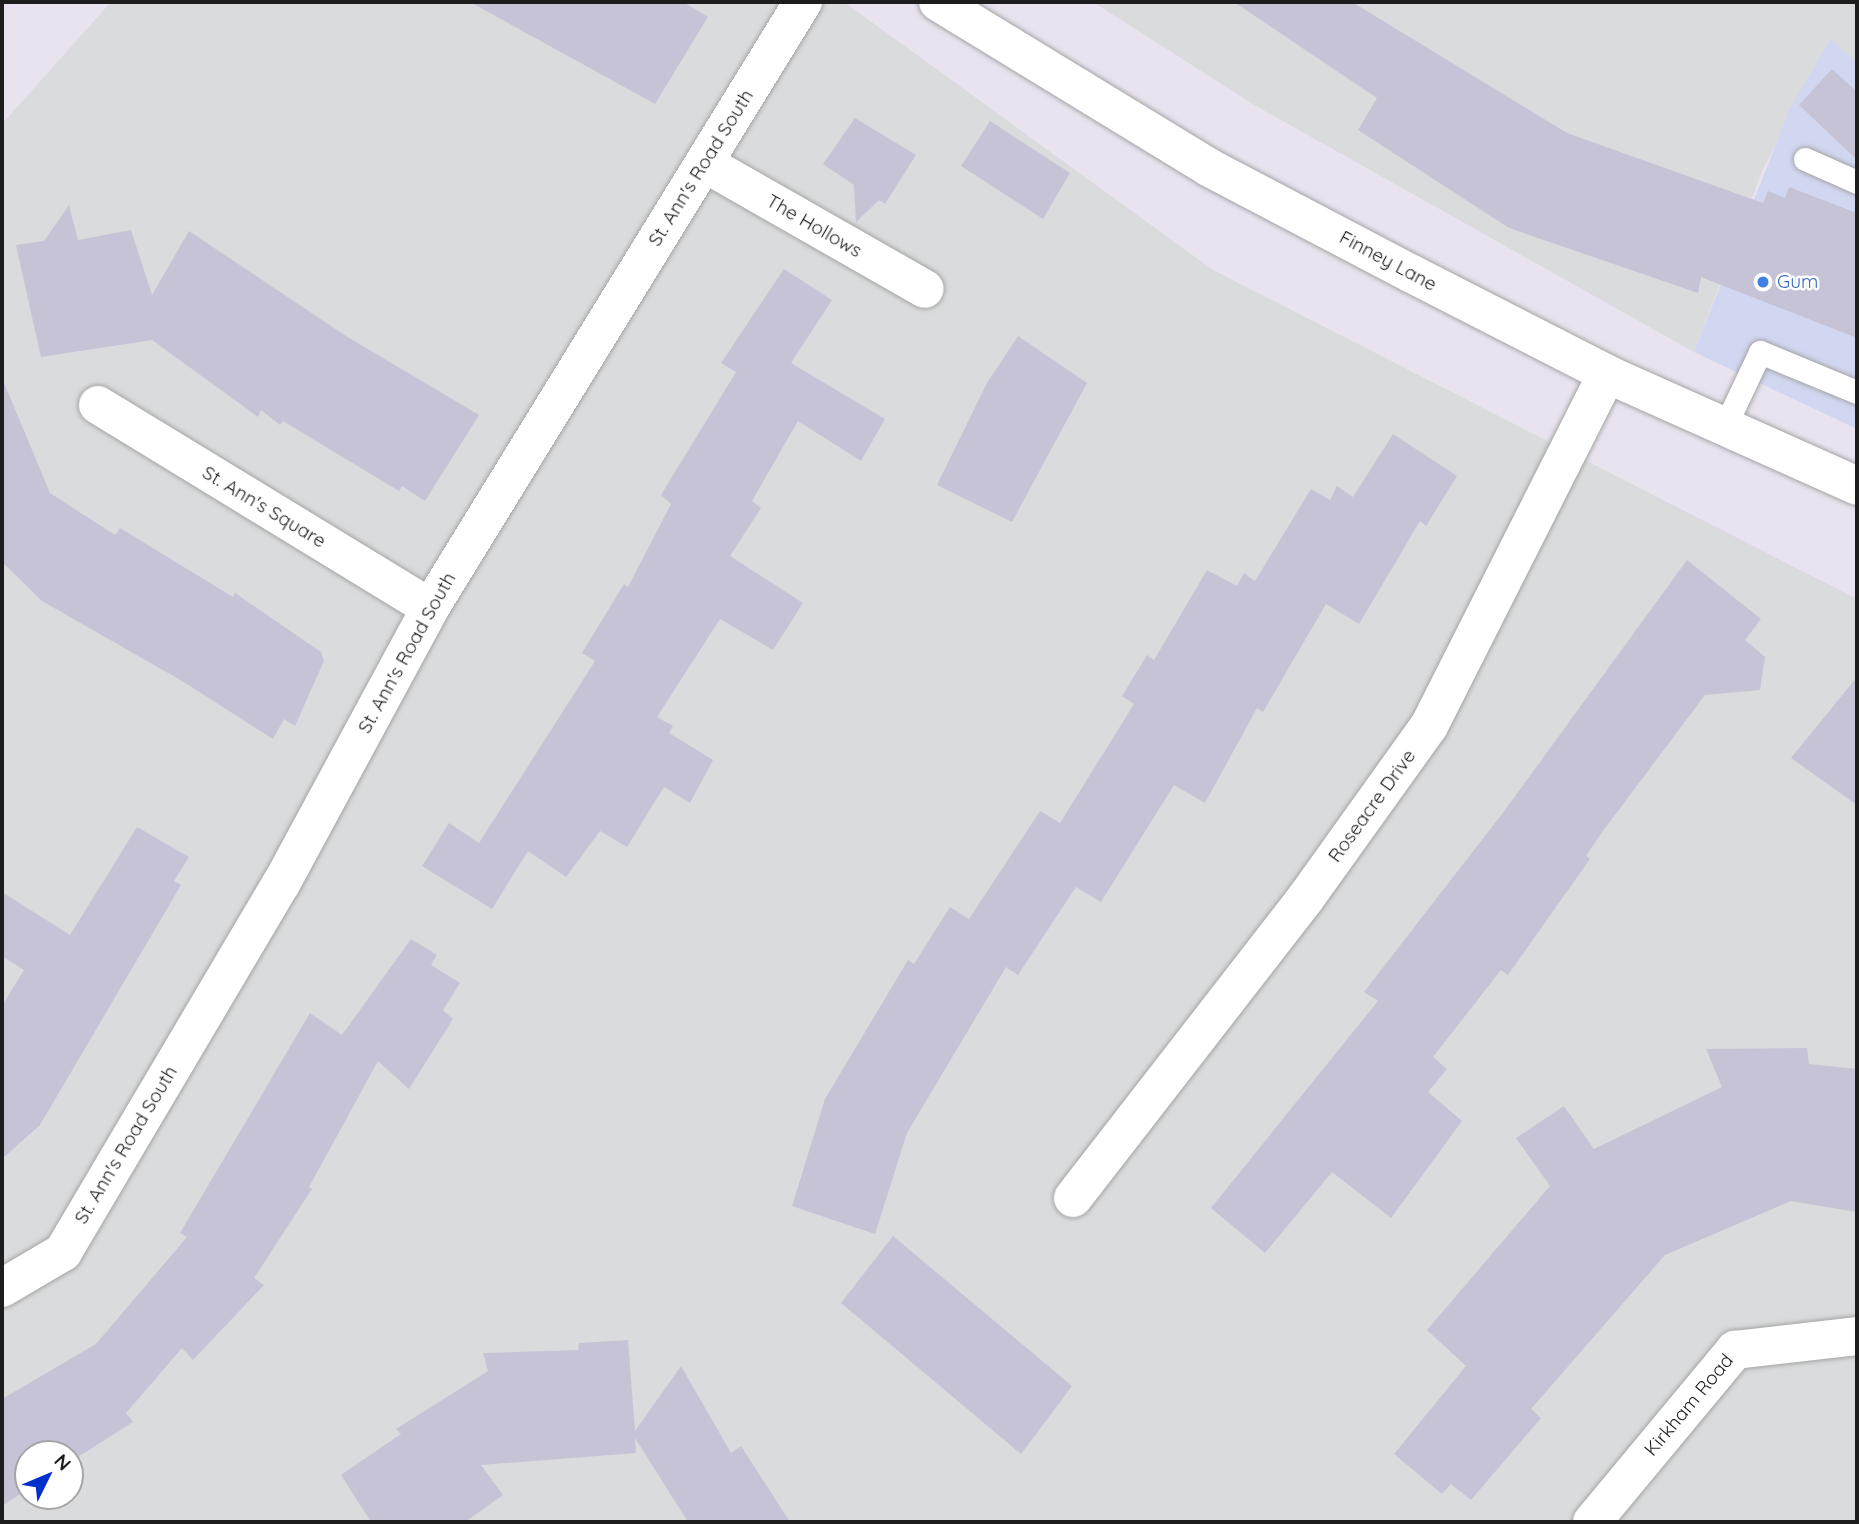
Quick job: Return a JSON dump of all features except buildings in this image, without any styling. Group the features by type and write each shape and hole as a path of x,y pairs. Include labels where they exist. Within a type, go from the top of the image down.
{"street":[{"name":"St. Ann's Road South","path":"2,1288 63,1252 281,884 430,608 803,2"},
{"name":"Finney Lane","path":"938,2 1208,167 1607,374 1857,485"},
{"name":"The Hollows","path":"704,163 925,289"},
{"name":"Roseacre Drive","path":"1073,1198 1305,899 1429,726 1607,374"},
{"name":"St. Ann's Square","path":"98,405 430,608"},
{"name":"Kirkham Road","path":"1592,1522 1735,1350 1857,1336"}],"lane":[{"path":"1805,159 1857,182"},
{"path":"1725,426 1760,352 1857,392"}],"shaded area":[{"path":"111,2 844,2 1213,270 1857,599 1857,1522 2,1522 2,124"},
{"path":"1093,2 1857,2 1857,63 1831,40 1763,169 1694,352 1256,106"},
{"path":"1831,39 1857,63 1857,429 1694,352 1791,106"}],"place":[{"name":"Gum","path":"1763,282"}]}
